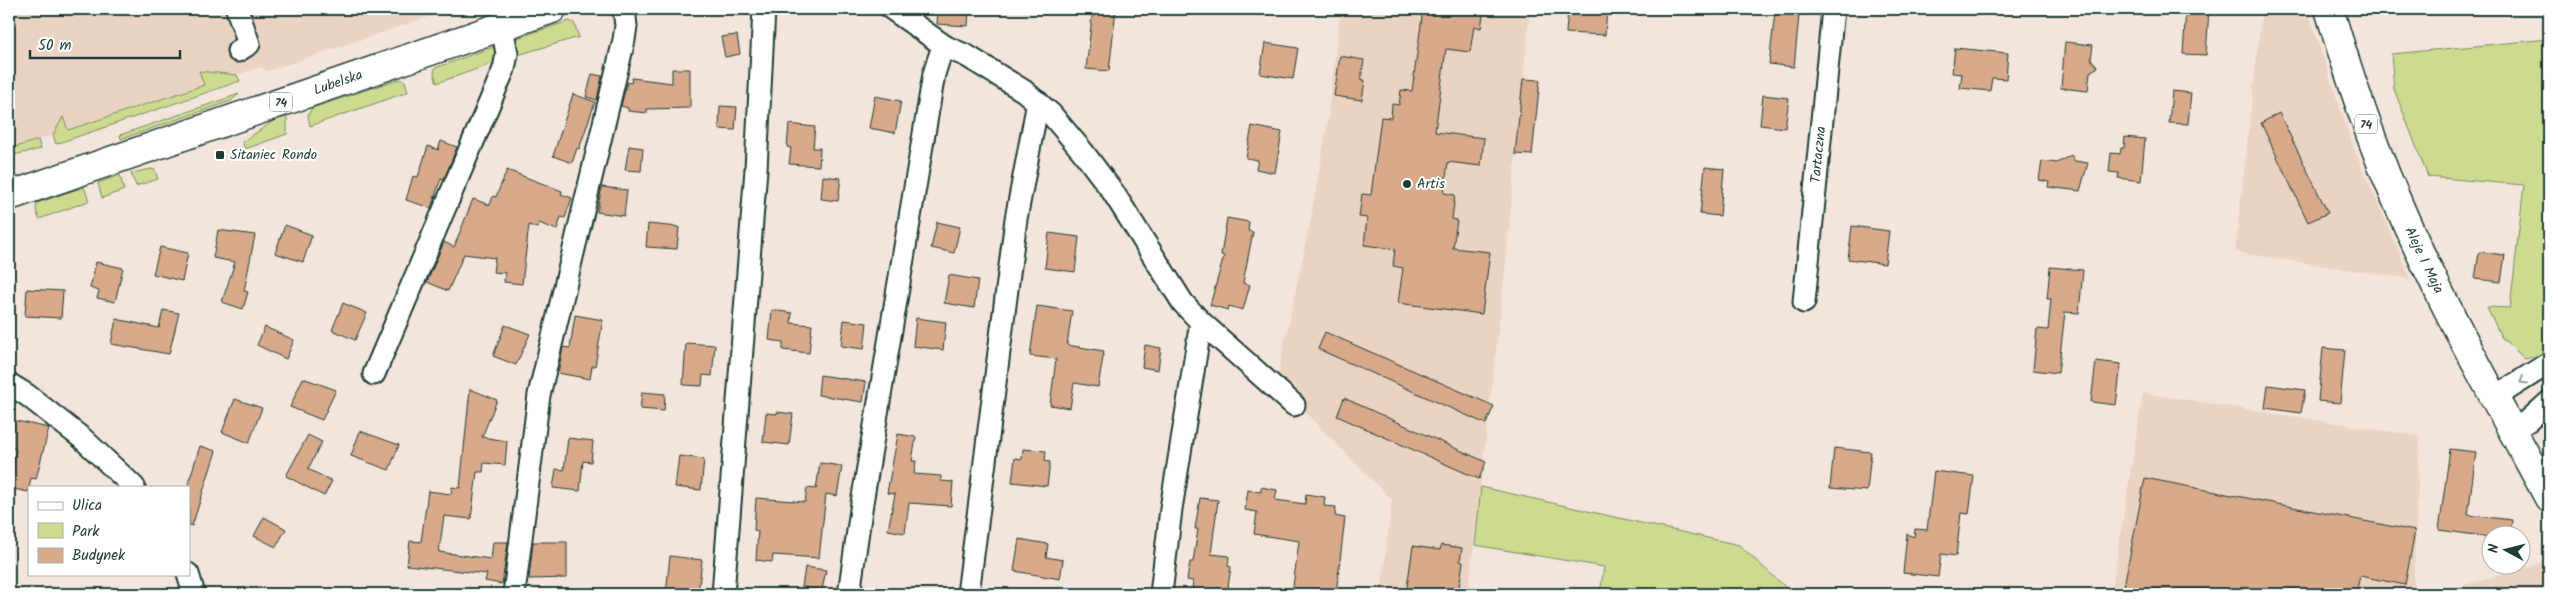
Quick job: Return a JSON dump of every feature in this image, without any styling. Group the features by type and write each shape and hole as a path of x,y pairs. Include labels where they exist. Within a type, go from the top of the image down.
{"main road":[{"name":"Lubelska","path":"9,196 552,9"},
{"name":"Aleje 1 Maja","path":"2328,9 2359,105 2394,195 2436,287 2549,498"}],"street":[{"path":"236,9 249,44 238,52"},
{"path":"514,594 534,420 624,40 626,26 624,9"},
{"path":"723,594 756,169 764,9"},
{"path":"892,9 946,47 976,61 1038,102 1083,152 1113,192 1183,303 1200,322 1294,405"},
{"name":"Tartaczna","path":"1804,302 1833,9"},
{"path":"374,374 504,68 507,54 502,26"},
{"path":"849,594 862,504 934,74 940,55 946,47"},
{"path":"968,594 1016,219 1038,102"},
{"path":"1161,594 1171,509 1200,322"},
{"path":"2495,397 2549,363"},
{"path":"9,384 27,395 83,439 133,486"},
{"path":"2513,430 2529,420 2549,402"},
{"path":"189,576 194,594"}],"shaded area":[{"path":"9,9 452,9 268,71 260,67 237,75 200,71 205,85 68,130 63,118 53,135 9,149"},
{"path":"1341,9 1530,9 1504,280 1468,594 1381,594 1392,500 1276,383 1310,223 1326,132"},
{"path":"2262,9 2307,9 2354,149 2411,279 2235,252"},
{"path":"2143,393 2420,436 2413,594 2111,594"},
{"path":"2549,561 2549,594 2433,594 2496,576 2530,576 2530,566"}],"green space":[{"path":"569,21 574,23 579,37 514,56 514,40 517,38"},
{"path":"2549,39 2549,353 2525,359 2501,337 2487,307 2510,308 2524,185 2428,177 2394,89 2391,54"},
{"path":"496,46 500,61 437,83 434,73 435,68"},
{"path":"199,71 237,75 240,81 56,144 53,135 63,117 68,130 204,85"},
{"path":"399,79 405,81 408,92 310,126 308,115 312,108"},
{"path":"239,94 231,101 121,139 120,135"},
{"path":"287,117 287,134 245,149 242,142 275,120"},
{"path":"38,140 41,149 9,156 9,149"},
{"path":"155,170 158,179 136,186 131,173"},
{"path":"120,175 124,190 102,198 98,183"},
{"path":"84,187 89,201 39,219 36,210 37,203"},
{"path":"1481,487 1739,545 1793,594 1600,594 1604,567 1475,545"}],"building":[{"path":"938,9 969,9 968,26 937,24"},
{"path":"1093,9 1116,9 1109,71 1086,69"},
{"path":"1423,9 1484,9 1481,28 1474,26 1470,52 1446,49 1435,132 1484,138 1481,166 1448,162 1444,193 1455,195 1452,219 1457,220 1453,248 1490,252 1482,314 1398,303 1403,268 1393,266 1395,249 1364,245 1367,218 1359,217 1362,194 1371,195 1381,117 1391,118 1392,104 1399,105 1401,90 1412,91"},
{"path":"1568,9 1607,10 1605,35 1566,33"},
{"path":"2186,9 2209,9 2206,55 2183,54"},
{"path":"1775,12 1799,15 1794,67 1769,64"},
{"path":"737,35 740,54 725,57 721,37"},
{"path":"2065,42 2093,45 2091,59 2098,67 2090,72 2088,91 2061,88"},
{"path":"1265,43 1298,48 1293,79 1260,74"},
{"path":"1955,48 2008,53 2006,79 1992,78 1990,91 1960,88 1962,74 1952,73"},
{"path":"1340,56 1364,60 1361,80 1365,80 1362,100 1334,96"},
{"path":"672,69 690,69 690,108 647,109 647,113 628,111 628,108 621,106 627,82 631,83 632,78 672,83"},
{"path":"592,74 602,76 597,100 586,97"},
{"path":"1523,79 1540,80 1532,155 1515,154"},
{"path":"2172,91 2191,93 2188,124 2169,123"},
{"path":"573,94 595,102 579,149 577,148 572,163 553,156"},
{"path":"1763,95 1789,98 1785,128 1760,125"},
{"path":"875,96 901,101 895,133 869,128"},
{"path":"720,106 737,107 735,130 719,129"},
{"path":"2279,113 2328,213 2308,222 2261,123"},
{"path":"789,124 815,127 813,148 820,148 819,166 789,164 791,148 787,147"},
{"path":"1252,126 1282,132 1275,173 1256,169 1258,160 1246,158"},
{"path":"2125,137 2145,139 2141,181 2118,178 2119,173 2109,172 2111,153 2120,154 2121,148 2124,148"},
{"path":"441,141 457,147 444,179 441,178 431,208 406,200 413,176 418,177 428,146 438,150"},
{"path":"629,146 643,148 641,171 625,170"},
{"path":"2071,155 2075,161 2088,163 2080,191 2048,187 2049,182 2039,180 2042,161 2057,163"},
{"path":"1705,167 1724,169 1720,216 1700,214"},
{"path":"507,170 562,191 561,194 572,198 565,218 561,217 557,230 539,223 537,228 529,225 522,284 504,282 505,273 493,272 495,258 464,254 448,291 427,282 444,242 454,247 473,199 490,205 493,196 496,197"},
{"path":"823,176 841,178 838,201 821,199"},
{"path":"602,187 627,190 624,216 597,212"},
{"path":"1227,218 1249,222 1248,231 1253,232 1243,283 1250,285 1243,310 1229,306 1228,310 1210,305 1224,256 1221,255"},
{"path":"937,222 960,227 954,253 931,248"},
{"path":"648,224 679,227 677,249 646,247"},
{"path":"285,225 312,235 303,262 275,253"},
{"path":"1852,226 1889,231 1885,264 1848,259"},
{"path":"218,230 255,235 244,291 248,292 243,309 222,302 235,262 213,258"},
{"path":"1049,233 1079,237 1075,272 1045,268"},
{"path":"160,247 188,253 182,281 153,274"},
{"path":"2479,252 2505,255 2501,282 2475,279"},
{"path":"96,262 123,268 115,302 97,298 99,291 90,288"},
{"path":"2050,267 2083,270 2079,313 2065,312 2058,373 2033,370 2037,329 2048,330 2051,299 2047,299"},
{"path":"949,275 978,280 974,308 944,303"},
{"path":"27,289 63,291 61,318 25,316"},
{"path":"343,303 367,313 355,340 332,330"},
{"path":"1037,306 1072,311 1067,345 1104,351 1098,387 1074,383 1070,408 1050,405 1056,359 1030,356"},
{"path":"163,310 179,313 169,354 111,344 116,319 159,328"},
{"path":"772,310 792,313 791,323 812,325 809,353 783,350 783,342 769,340"},
{"path":"575,315 603,320 595,366 592,366 590,379 558,373 563,347 570,348"},
{"path":"916,318 946,322 943,350 913,346"},
{"path":"844,320 867,323 864,349 841,346"},
{"path":"505,325 530,334 516,365 493,356"},
{"path":"265,327 294,340 286,359 257,345"},
{"path":"1325,332 1494,406 1486,424 1318,349"},
{"path":"686,343 715,345 712,376 703,375 702,386 683,385"},
{"path":"1145,345 1161,348 1158,370 1142,367"},
{"path":"2323,348 2345,350 2340,403 2318,401"},
{"path":"2096,361 2121,364 2116,405 2091,402"},
{"path":"820,375 866,382 863,402 818,395"},
{"path":"303,378 336,390 322,420 290,407"},
{"path":"2268,385 2305,390 2301,413 2265,408"},
{"path":"470,389 497,400 482,437 507,441 505,465 484,463 483,472 477,472 471,519 444,516 439,552 491,559 493,542 508,542 502,584 485,581 487,574 407,565 410,541 421,542 428,491 451,494 452,487 460,488"},
{"path":"642,392 665,394 664,411 640,409"},
{"path":"1344,398 1486,462 1479,479 1337,416"},
{"path":"235,399 262,408 249,443 222,432"},
{"path":"777,412 793,414 789,445 763,442 766,413 777,414"},
{"path":"12,420 49,428 36,479 31,478 28,492 9,488 16,449 9,447 9,433"},
{"path":"360,431 399,445 389,470 351,456"},
{"path":"898,434 916,437 912,461 916,461 914,474 941,476 941,481 953,482 951,506 909,503 905,533 888,530 895,494 887,493"},
{"path":"308,435 322,442 308,469 332,481 324,496 286,476"},
{"path":"568,438 593,441 591,462 583,461 580,491 553,488 556,469 564,470"},
{"path":"200,446 216,451 192,526 190,525 189,481"},
{"path":"1834,448 1871,452 1867,491 1830,488"},
{"path":"1023,449 1046,451 1045,461 1050,462 1047,486 1012,482 1015,458 1022,459"},
{"path":"2450,449 2476,452 2468,515 2512,520 2511,526 2480,526 2480,536 2439,530"},
{"path":"679,456 704,459 701,490 675,487"},
{"path":"820,463 842,466 837,496 826,494 819,558 773,555 772,562 756,560 758,531 754,530 756,498 805,502 807,488 816,489"},
{"path":"1934,471 1974,476 1969,514 1961,513 1956,556 1941,554 1938,577 1903,573 1907,534 1914,537 1915,529 1927,530"},
{"path":"2145,478 2415,531 2405,585 2360,576 2356,593 2339,589 2338,594 2169,594 2124,586"},
{"path":"1261,487 1277,490 1275,500 1305,504 1306,494 1325,497 1324,506 1336,507 1335,516 1345,518 1336,594 1292,594 1299,541 1254,534 1257,512 1245,510 1248,490 1261,492"},
{"path":"1200,498 1218,500 1211,554 1229,556 1228,566 1231,567 1227,594 1192,590 1193,581 1187,580 1190,562 1193,562 1198,529 1195,529"},
{"path":"264,517 286,529 276,547 254,536"},
{"path":"1019,539 1048,544 1046,557 1063,560 1060,579 1014,571"},
{"path":"533,542 567,542 567,578 529,579"},
{"path":"1441,545 1462,548 1460,561 1463,562 1458,594 1406,594 1413,546 1440,550"},
{"path":"670,556 702,560 698,594 666,594"},
{"path":"805,567 826,570 822,590 802,587"}],"place":[{"name":"Sitaniec Rondo","path":"220,155"},
{"name":"Artis","path":"1407,184"}]}
